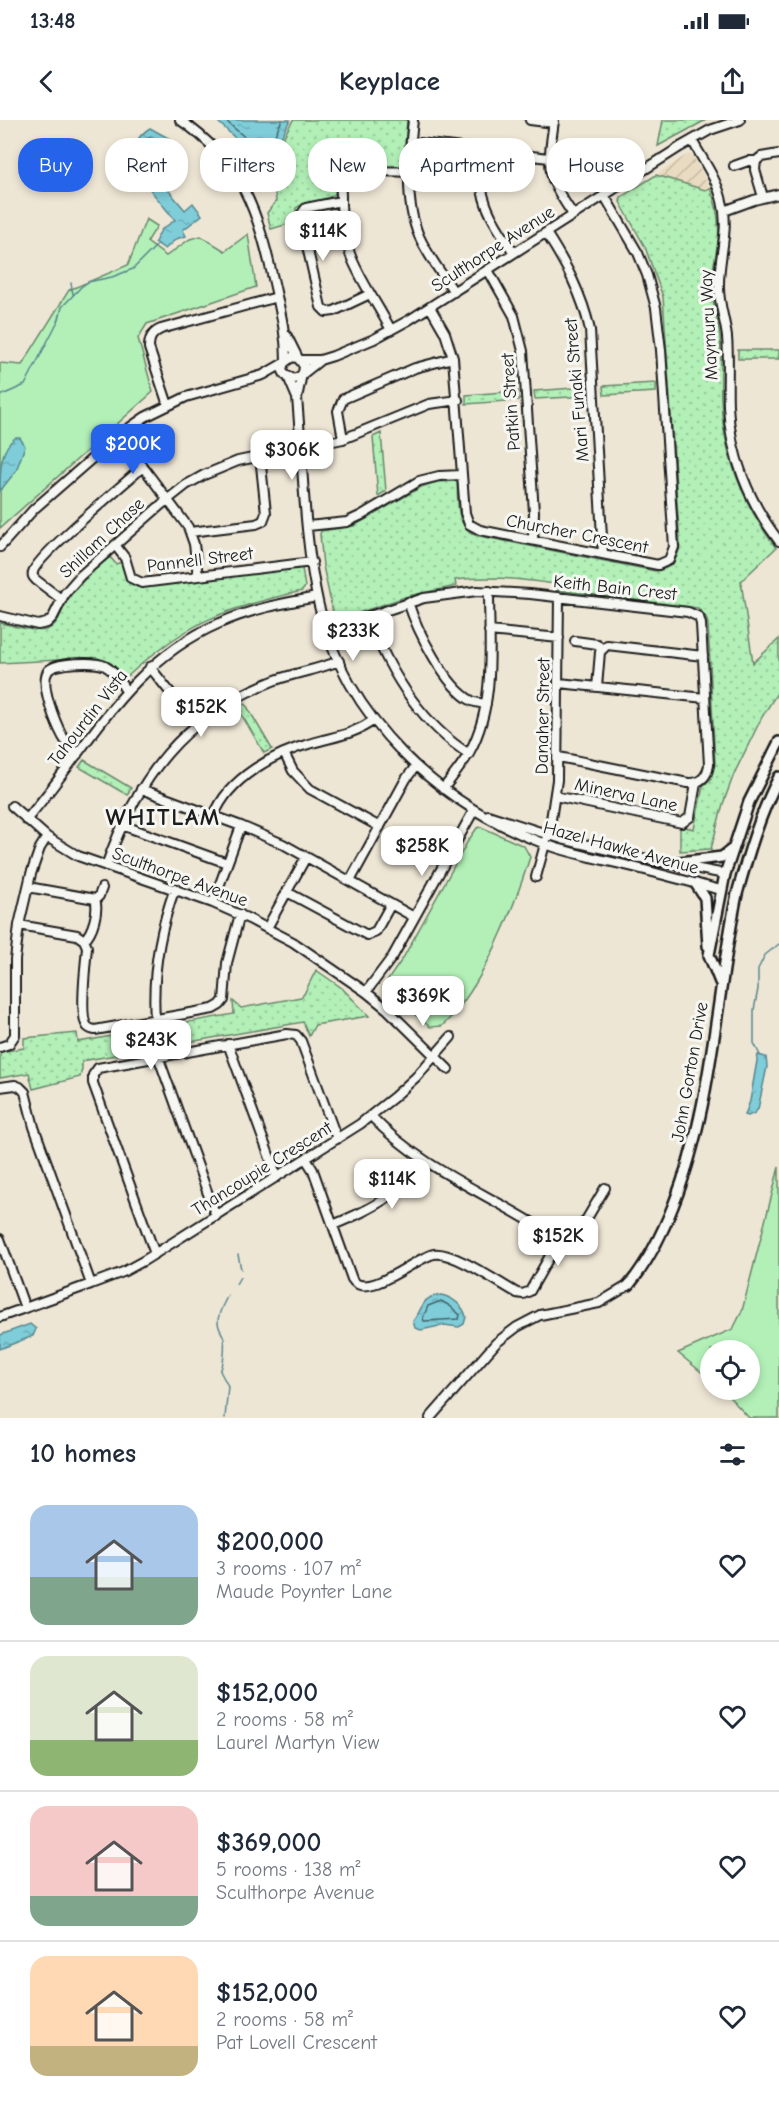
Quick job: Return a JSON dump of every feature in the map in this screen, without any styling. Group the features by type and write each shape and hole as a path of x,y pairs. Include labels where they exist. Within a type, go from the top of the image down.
{"main road":[{"path":"709,955 731,850 757,783 779,742"},
{"name":"John Gorton Drive","path":"629,1285 647,1260 666,1224 689,1162 705,1099 737,894 763,814 779,777"},
{"path":"671,863 722,856 731,850"},
{"path":"725,873 742,878"},
{"path":"696,884 705,898 709,955"},
{"path":"721,890 737,894"},
{"name":"John Gorton Drive","path":"709,955 718,973 721,993"}],"street":[{"path":"180,120 217,151 245,190 260,224 286,335 285,361 282,369 287,377"},
{"path":"411,138 413,120"},
{"path":"530,120 554,121 552,138"},
{"name":"Sculthorpe Avenue","path":"303,374 320,360 391,330 430,307 692,140 711,130 740,120"},
{"name":"Maymuru Way","path":"692,140 720,193 724,212 725,236 719,270 719,289 727,339 730,430 738,463 751,495 779,541"},
{"path":"734,166 779,154"},
{"path":"756,161 755,170 763,198"},
{"path":"391,330 359,277 348,249 342,224 340,201 342,181 349,173 399,172"},
{"path":"411,192 412,214 419,235 454,292"},
{"path":"482,192 484,203 494,223 514,253"},
{"path":"560,192 573,216"},
{"path":"724,212 779,194"},
{"name":"Churcher Crescent","path":"430,307 445,333 453,358 466,518 471,526 480,530 658,565 669,560 674,547 661,350 656,308 638,253 604,195"},
{"path":"340,201 306,208 300,216 321,307 326,312 334,311 370,294"},
{"name":"Mari Funaki Street","path":"546,233 571,274 584,306 590,330 603,554"},
{"name":"Patkin Street","path":"488,270 514,316 523,351 534,512 533,540"},
{"path":"168,405 149,348 148,342 154,332 277,297"},
{"path":"263,375 294,379 303,374 304,366 286,335"},
{"path":"0,547 34,509 119,435 145,417 168,405 207,390 263,375 292,357 300,359"},
{"path":"343,440 338,411 343,399 415,368 453,358"},
{"name":"Sculthorpe Avenue","path":"300,359 320,360"},
{"name":"Hazel Hawke Avenue","path":"303,374 297,398 308,526 317,597 339,661 357,696 374,720 415,767 443,789 495,822 546,844 721,890"},
{"name":"Hazel Hawke Avenue","path":"287,377 297,398"},
{"name":"Shillam Chase","path":"0,616 43,625 50,621 61,599 80,576 168,499 204,475 238,461 343,440 429,404 458,400"},
{"path":"119,435 190,532 198,576"},
{"path":"190,532 256,524 263,520 266,513 260,456"},
{"path":"61,599 36,580 33,570 48,551 143,467"},
{"path":"308,526 347,522 419,481 439,476 462,475"},
{"name":"Pannell Street","path":"115,545 125,558 129,575 136,582 312,562"},
{"path":"443,789 469,754 480,729 486,704 489,686 489,591"},
{"name":"Keith Bain Crest","path":"327,630 408,602 446,594 489,591 693,612 701,620 709,768 706,775 696,783"},
{"name":"Tahourdin Vista","path":"26,820 126,691 150,667 187,640 219,623 249,612 317,597"},
{"name":"Danaher Street","path":"536,878 548,835 559,756 559,597"},
{"path":"408,602 424,641 448,676 471,700 486,704"},
{"path":"368,616 383,653 407,693 431,722 469,754"},
{"path":"489,631 559,638"},
{"path":"575,641 597,644 602,649"},
{"path":"602,649 611,645 703,656"},
{"path":"597,687 602,649"},
{"path":"106,866 122,825 141,789 169,751 196,725 235,700 273,681 339,661"},
{"path":"78,755 64,738 54,718 47,690 48,670 56,665 102,664 112,671 126,691"},
{"path":"150,667 196,725"},
{"path":"559,683 705,698"},
{"path":"214,816 220,801 234,786 261,766 284,753 310,743 352,733 374,720"},
{"path":"284,753 293,771 310,789 380,827"},
{"path":"559,756 696,783"},
{"path":"350,881 406,779 415,767"},
{"name":"Minerva Lane","path":"555,796 682,823 690,817 696,783"},
{"path":"141,789 283,844 414,917"},
{"name":"Sculthorpe Avenue","path":"12,806 46,837 73,853 175,888 240,914 319,958 387,1009 448,1069"},
{"path":"366,992 393,956 474,810"},
{"name":"Hazel Hawke Avenue","path":"483,814 548,835 642,858 725,873"},
{"path":"122,825 227,863"},
{"path":"213,903 241,826"},
{"path":"0,1047 9,1044 15,1035 14,972 19,925 27,887 39,849 46,837"},
{"path":"267,928 306,857"},
{"path":"27,887 95,900"},
{"path":"95,900 102,888"},
{"path":"154,1020 158,948 175,888"},
{"path":"287,892 367,935 376,931 391,904"},
{"path":"84,940 91,930 97,905 95,900"},
{"path":"19,925 77,935 84,940 87,947 83,994 84,1018 87,1026 95,1030 214,1009 222,1004 230,946 240,914"},
{"path":"155,1254 92,1079 94,1072 100,1067 290,1033 298,1036 302,1041 337,1139"},
{"name":"Thancoupie Crescent","path":"0,1317 123,1272 155,1254 371,1116 408,1084 451,1037"},
{"path":"228,1044 277,1178"},
{"path":"158,1056 216,1216"},
{"path":"0,1087 15,1085 24,1091 34,1127 91,1284"},
{"path":"306,1159 352,1280 362,1286 393,1275 429,1255 439,1253 452,1256 516,1293 524,1294 531,1290 556,1245 551,1234 422,1159 387,1132 371,1116"},
{"path":"333,1225 364,1212 385,1199 417,1170 422,1159"},
{"path":"556,1245 569,1245 573,1242 605,1188"},
{"path":"0,1239 25,1308"},
{"path":"430,1418 496,1342 517,1327 540,1315 599,1303 629,1285"}],"shaded area":[{"path":"688,154 693,156 710,188 705,190 656,175"}],"green space":[{"path":"293,120 407,120 406,138 399,138 399,167 387,167 387,138 308,138 308,192 335,192 335,194 301,205 296,208 295,222 271,229 267,213 276,201 275,192 296,192 296,138 283,138"},
{"path":"663,120 706,120 658,146"},
{"path":"656,175 705,190 710,188 719,228 712,275 712,293 720,336 721,400 726,440 745,497 776,548 741,581 753,663 779,639 779,690 762,717 734,774 711,849 680,851 680,826 694,829 703,786 711,779 715,764 708,624 706,617 698,608 556,590 557,584 480,578 455,580 456,586 408,596 338,620 334,617 323,566 321,531 354,526 421,487 437,482 457,481 461,519 469,531 475,535 655,571 665,569 673,563 680,545 663,297 645,247 620,202 621,197 629,192 645,192 645,182"},
{"path":"146,219 157,226 147,242 166,256 190,239 201,236 225,251 248,234 256,287 147,324 138,338 153,392 0,528 0,363 22,365 69,290 128,265"},
{"path":"738,350 779,350 779,359 738,359"},
{"path":"656,383 656,392 604,395 603,386"},
{"path":"587,387 588,396 535,399 534,391"},
{"path":"518,391 519,400 466,404 466,395"},
{"path":"381,433 386,491 378,496 373,437"},
{"path":"110,557 116,564 121,562 127,580 137,587 302,568 305,587 302,591 251,604 208,620 169,642 128,676 122,676 113,665 98,658 0,663 0,623 36,630 50,628 57,622 76,588"},
{"path":"245,703 272,749 264,753 237,707"},
{"path":"84,760 131,788 127,795 79,767"},
{"path":"481,827 524,846 530,857 506,923 483,970 457,1010 442,1026 430,1027 383,987 403,958 468,841 477,828"},
{"path":"316,970 342,988 369,1016 315,1025 309,1036 303,1022 82,1061 80,1077 33,1089 29,1073 0,1078 0,1052 24,1048 24,1038 77,1033 78,1042 234,1014 233,1001 241,1008 301,997"},
{"path":"779,1167 779,1418 749,1418 732,1400 760,1400 760,1340 708,1340 733,1329 742,1311"},
{"path":"700,1343 700,1371 678,1353"}],"water":[{"path":"216,120 290,120 281,138 235,138"},
{"path":"150,128 168,138 139,138"},
{"path":"153,192 170,192 185,210 193,203 202,215 183,230 186,236 176,239 165,249 155,242 161,230 175,220"},
{"path":"15,438 20,438 25,446 16,471 0,491 4,454"},
{"path":"758,1055 766,1057 767,1067 758,1109 748,1116 745,1115 750,1101"},
{"path":"441,1295 460,1306 466,1317 464,1324 459,1327 444,1325 421,1330 415,1328 413,1321 423,1304 429,1298"},
{"path":"30,1324 36,1329 33,1336 0,1349 0,1335"}],"waterway":[{"path":"0,396 25,385 59,319 62,307 81,287 88,282 112,277 133,269 158,244"},
{"path":"71,283 73,294"},
{"path":"760,1055 754,1043 758,969 765,955 779,944"},
{"path":"238,1255 241,1269"},
{"path":"236,1284 240,1277"},
{"path":"225,1418 228,1386 220,1371 224,1342 218,1322 220,1311 228,1295"}],"district":[{"name":"WHITLAM","path":"163,817"}]}
